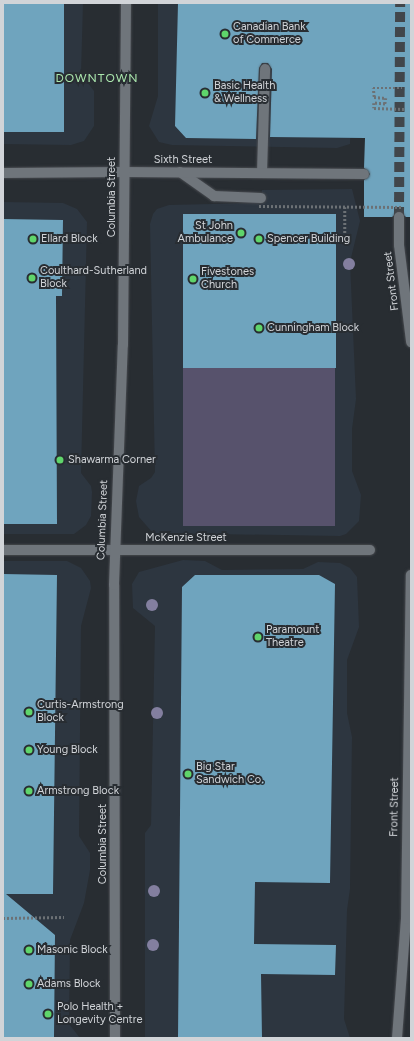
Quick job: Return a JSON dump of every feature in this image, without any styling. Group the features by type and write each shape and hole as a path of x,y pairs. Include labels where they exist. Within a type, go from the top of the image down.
{"street":[{"name":"Columbia Street","path":"115,1038 114,550 123,345 126,3"},
{"path":"262,172 265,69"},
{"path":"180,172 214,196 260,202"},
{"name":"Sixth Street","path":"3,173 262,172 364,174"},
{"name":"Front Street","path":"401,212 399,245 411,342"},
{"name":"McKenzie Street","path":"3,550 370,550"},
{"name":"Front Street","path":"397,1038 406,919 411,575"}],"path":[{"path":"402,88 373,88 374,97 386,98 385,104 374,103 374,108 404,109"},
{"path":"260,202 401,212"},
{"path":"345,207 345,246"},
{"path":"3,918 64,917"}],"shaded area":[{"path":"3,3 83,3 81,74 94,91 94,126 84,141 71,145 3,144"},
{"path":"158,3 354,3 350,144 337,148 172,145 159,142 149,126 158,96"},
{"path":"352,189 360,221 350,262 356,399 352,429 352,471 361,495 359,521 346,534 340,536 153,533 139,517 136,501 139,486 151,478 155,472 150,224 153,214 157,209 169,205 261,203 262,190"},
{"path":"3,202 63,203 77,209 87,222 81,473 91,486 91,516 86,525 74,534 3,534"},
{"path":"183,367 335,367 335,526 183,526"},
{"path":"183,560 205,561 222,570 303,569 318,562 340,563 350,568 357,577 359,627 347,660 347,713 352,737 350,889 347,910 344,1019 350,1038 145,1038 145,833 151,825 155,626 133,608 132,584 139,572"},
{"path":"3,561 67,561 81,568 90,581 91,588 81,626 79,836 90,853 90,870 84,903 70,940 69,1024 80,1038 3,1038"}],"building":[{"path":"3,3 64,3 64,132 3,132"},
{"path":"178,3 411,3 411,217 406,217 399,211 392,217 364,217 364,180 370,174 364,168 365,138 270,137 272,69 268,63 262,63 259,68 256,139 186,138 175,126"},
{"path":"183,214 336,214 336,368 183,368"},
{"path":"3,219 63,220 62,296 56,296 57,524 3,524"},
{"path":"3,574 57,575 53,894 6,894 55,935 54,1038 3,1038"},
{"path":"195,575 319,575 335,584 330,883 255,882 254,944 336,945 335,975 261,974 262,1038 178,1038 182,587"}],"tunnel":[{"path":"399,217 400,3"}],"place":[{"name":"Canadian Bank of Commerce","path":"225,34"},
{"name":"Basic Health & Wellness","path":"205,93"},
{"name":"St John Ambulance","path":"241,233"},
{"name":"Ellard Block","path":"33,239"},
{"name":"Spencer Building","path":"259,239"},
{"name":"Coulthard-Sutherland Block","path":"32,278"},
{"name":"Fivestones Church","path":"193,279"},
{"name":"Cunningham Block","path":"259,328"},
{"name":"Shawarma Corner","path":"60,460"},
{"name":"Paramount Theatre","path":"258,637"},
{"name":"Curtis-Armstrong Block","path":"29,712"},
{"name":"Young Block","path":"29,750"},
{"name":"Big Star Sandwich Co.","path":"188,774"},
{"name":"Armstrong Block","path":"29,791"},
{"name":"Masonic Block","path":"29,950"},
{"name":"Adams Block","path":"29,984"},
{"name":"Polo Health + Longevity Centre","path":"48,1014"}],"district":[{"name":"DOWNTOWN","path":"97,79"}]}
